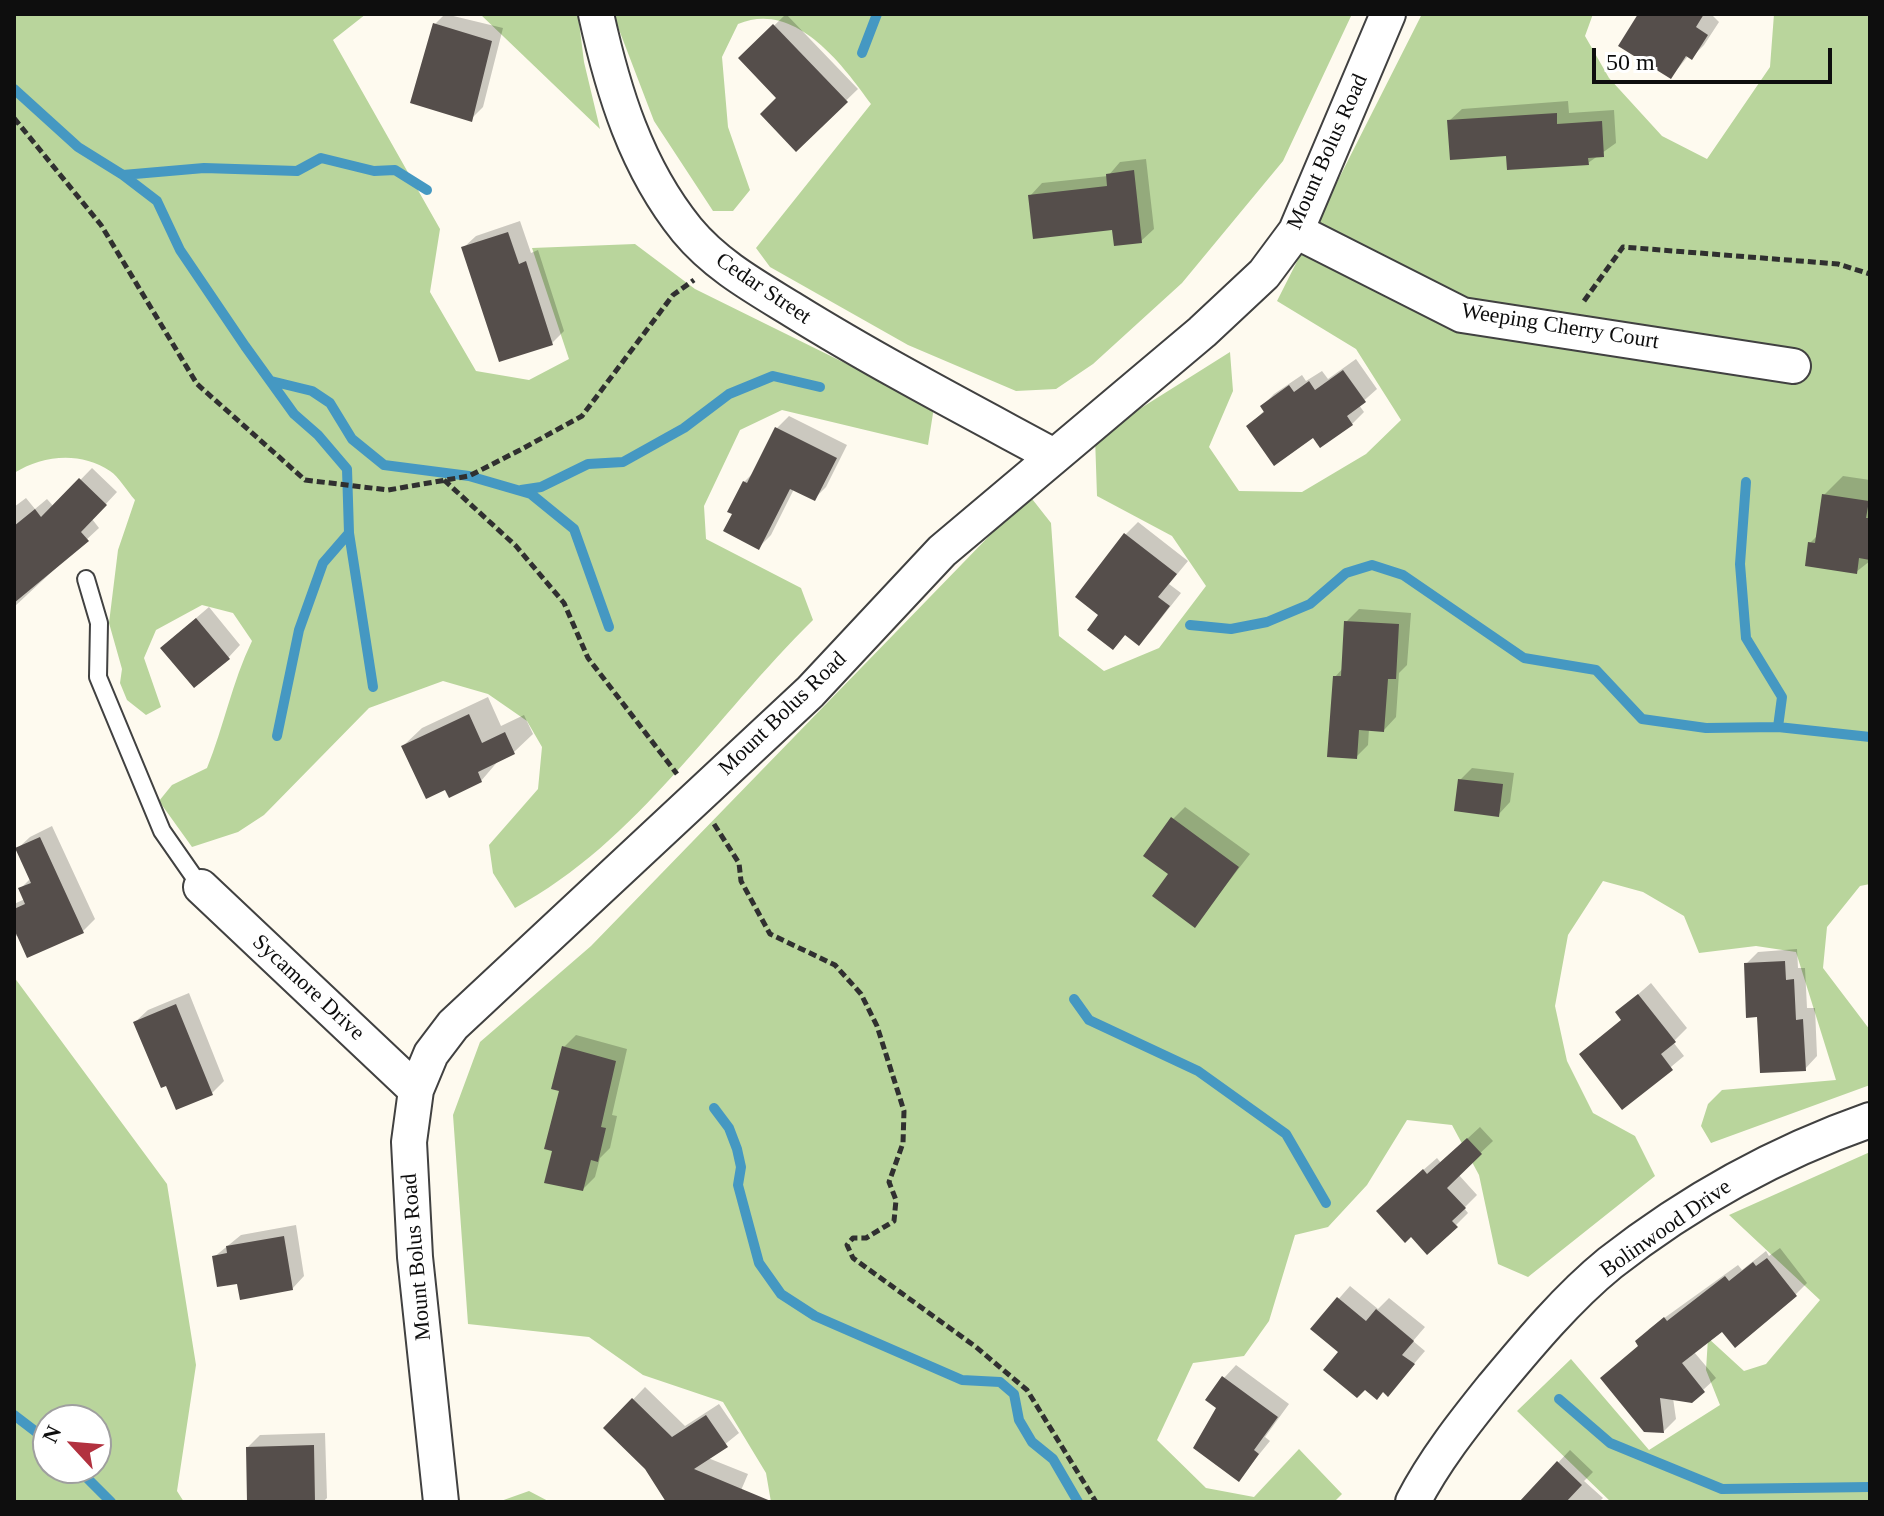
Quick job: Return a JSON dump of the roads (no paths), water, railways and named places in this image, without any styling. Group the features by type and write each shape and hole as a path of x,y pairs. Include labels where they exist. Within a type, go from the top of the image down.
{"street":[{"name":"Cedar Street","path":"596,14 610,76 641,160 686,229 718,263 851,346 1052,455"},
{"name":"Mount Bolus Road","path":"441,1502 410,1196 409,1142 416,1090 431,1054 453,1025 810,692 942,551 1052,455 1202,332 1264,274 1296,231 1388,14"},
{"name":"Weeping Cherry Court","path":"1296,231 1462,315 1793,366"},
{"name":"Sycamore Drive","path":"201,887 416,1090"},
{"name":"Bolinwood Drive","path":"1413,1502 1468,1419 1526,1348 1608,1265 1709,1195 1810,1141 1870,1120"}],"lane":[{"path":"86,579 99,623 98,677 162,831 201,887"}],"waterway":[{"path":"862,53 877,14"},
{"path":"14,89 78,147 157,201 180,250 245,346 294,414 318,435 347,469 349,533 323,563 299,630 277,736"},
{"path":"123,175 204,168 297,171 321,158 374,171 395,170 427,190"},
{"path":"521,490 541,487 588,464 623,462 684,428 729,394 773,376 820,387"},
{"path":"271,381 312,391 330,403 352,439 384,465 469,476 531,494 574,529 609,627"},
{"path":"1746,482 1740,564 1746,638 1782,697 1778,727"},
{"path":"349,533 373,687"},
{"path":"1190,625 1231,629 1267,622 1310,604 1346,573 1372,565 1403,575 1524,658 1596,670 1642,719 1706,728 1778,727 1870,737"},
{"path":"1074,999 1089,1020 1198,1071 1286,1134 1326,1203"},
{"path":"714,1108 729,1128 737,1149 741,1167 738,1185 759,1263 781,1294 815,1316 962,1380 1000,1382 1014,1394 1019,1420 1032,1442 1053,1459 1078,1502"},
{"path":"1559,1399 1610,1443 1722,1489 1870,1487"},
{"path":"14,1415 32,1429"},
{"path":"93,1484 111,1502"}]}
